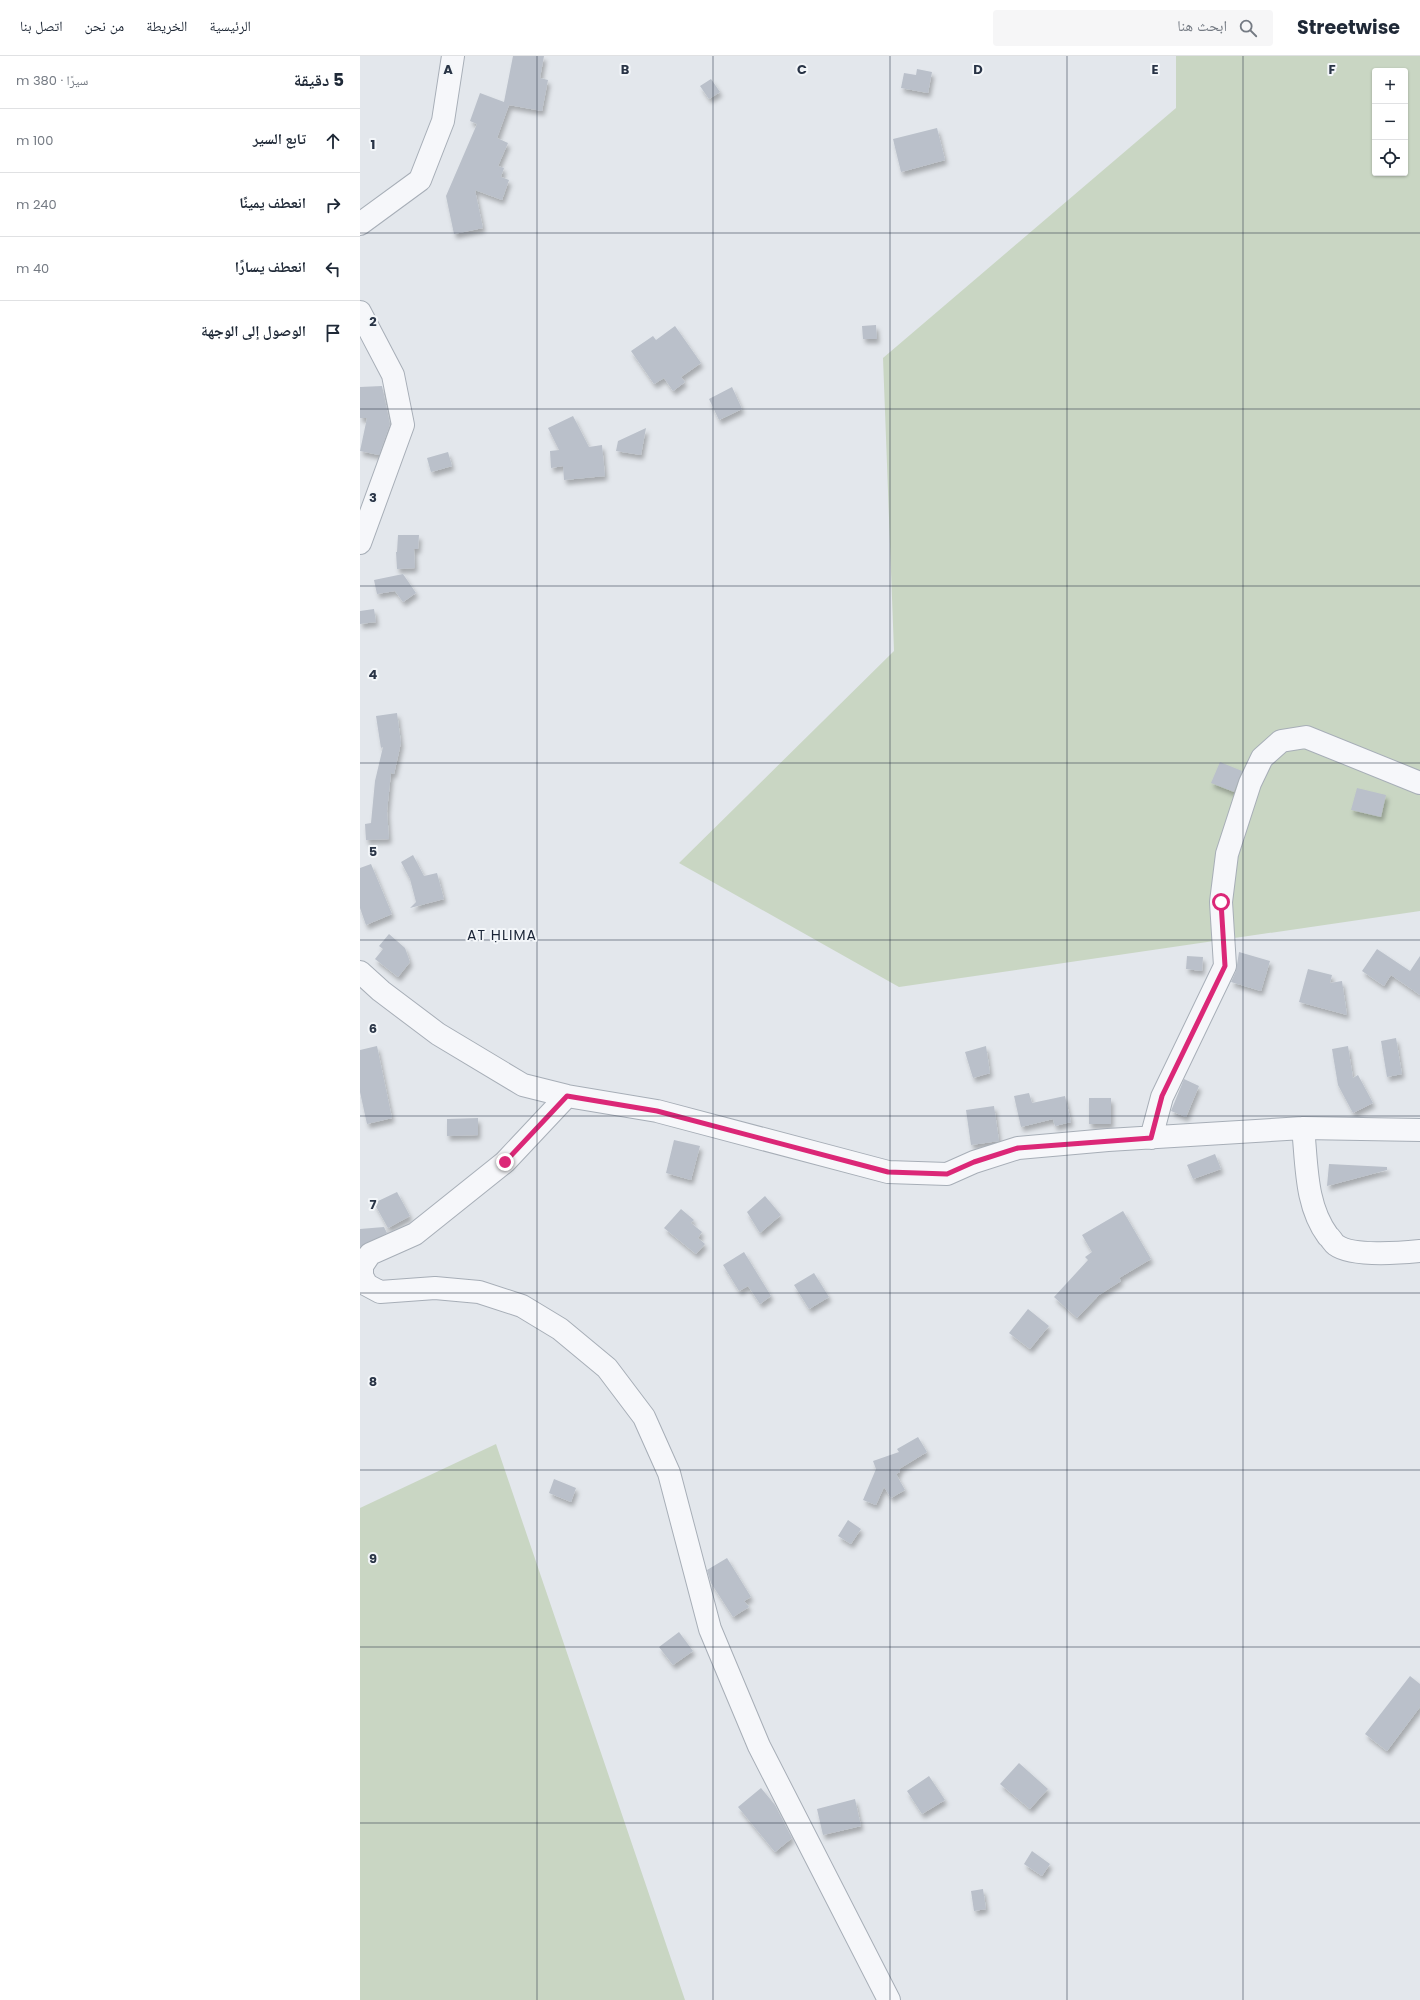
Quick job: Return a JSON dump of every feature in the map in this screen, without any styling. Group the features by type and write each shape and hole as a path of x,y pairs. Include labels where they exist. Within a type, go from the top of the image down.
{"street":[{"path":"360,224 420,180 443,121 454,56"},
{"path":"360,312 393,375 403,425 360,543"},
{"path":"1151,1138 1162,1096 1225,966 1221,902 1227,854 1250,783 1262,758 1281,741 1306,738 1420,783"},
{"path":"360,972 381,991 438,1034 523,1085 567,1096 657,1111 888,1172 947,1174 974,1162 1018,1148 1303,1128 1420,1130"},
{"path":"567,1096 505,1162 415,1234 370,1254 362,1266 362,1276 367,1285 380,1292 435,1288 472,1291 522,1306 560,1329 607,1368 644,1417 669,1473 710,1629 752,1732 889,2000"},
{"path":"1303,1128 1312,1200 1316,1216 1336,1245 1355,1252 1392,1253 1420,1251"}],"green space":[{"path":"1176,56 1420,56 1420,911 899,987 679,863 894,651 883,358 1176,108"},
{"path":"496,1444 685,2000 360,2000 360,1508"}],"building":[{"path":"513,56 544,56 540,78 548,80 542,111 509,105 497,138 508,143 498,166 504,168 501,177 509,180 502,200 475,190 483,228 454,234 446,196 477,124 470,121 480,93 504,102"},
{"path":"917,69 932,72 928,93 901,88 904,73 916,75"},
{"path":"711,79 720,92 709,99 700,86"},
{"path":"937,128 945,160 901,172 893,139"},
{"path":"876,325 877,339 863,339 862,326"},
{"path":"675,326 701,363 681,377 685,382 673,391 664,378 654,384 631,351 653,336 656,340"},
{"path":"382,386 390,424 379,455 360,451 367,418 360,418 360,387"},
{"path":"732,387 742,409 719,420 709,399"},
{"path":"573,416 589,447 602,445 605,476 564,480 563,466 551,468 550,451 559,450 548,428"},
{"path":"646,428 641,455 616,451 618,441"},
{"path":"448,452 452,466 431,472 427,458"},
{"path":"398,535 419,535 418,549 414,549 415,568 397,569 396,552"},
{"path":"403,574 416,593 403,602 395,591 377,594 374,580"},
{"path":"374,609 376,622 360,624 360,611"},
{"path":"397,713 401,743 394,774 391,773 387,811 389,839 366,840 365,824 371,823 375,781 383,747 381,748 376,716"},
{"path":"1220,762 1242,771 1234,792 1211,783"},
{"path":"1357,788 1386,795 1381,817 1351,810"},
{"path":"413,855 424,876 437,873 444,899 410,908 416,902 410,879 401,862"},
{"path":"371,864 392,914 366,925 360,908 360,868"},
{"path":"389,934 405,948 410,962 398,977 375,959 383,949 379,946"},
{"path":"1377,949 1410,971 1420,956 1420,995 1391,975 1384,986 1362,971"},
{"path":"1239,952 1270,961 1261,991 1231,982 1236,971"},
{"path":"1187,956 1203,957 1202,971 1186,969"},
{"path":"1308,969 1332,975 1330,983 1342,981 1347,1015 1299,1002"},
{"path":"1396,1038 1402,1074 1387,1077 1381,1041"},
{"path":"377,1046 392,1118 367,1124 360,1092 360,1050"},
{"path":"986,1046 990,1073 973,1078 965,1052"},
{"path":"1348,1046 1353,1078 1358,1075 1373,1103 1353,1113 1338,1085 1332,1049"},
{"path":"1184,1079 1199,1086 1186,1117 1171,1111"},
{"path":"1029,1093 1032,1103 1065,1096 1071,1122 1055,1126 1053,1119 1021,1127 1014,1096"},
{"path":"1089,1098 1111,1098 1111,1124 1089,1124"},
{"path":"994,1106 999,1141 971,1145 966,1110"},
{"path":"478,1118 478,1135 447,1136 447,1119"},
{"path":"674,1140 700,1146 691,1180 666,1173"},
{"path":"1215,1154 1221,1169 1193,1179 1187,1165"},
{"path":"1329,1164 1387,1167 1387,1170 1327,1186"},
{"path":"397,1192 410,1216 388,1228 374,1203"},
{"path":"765,1196 781,1215 760,1233 747,1212"},
{"path":"681,1209 694,1220 691,1223 702,1232 698,1238 705,1244 696,1254 664,1228"},
{"path":"1123,1211 1151,1259 1119,1278 1121,1281 1099,1295 1077,1318 1054,1297 1088,1260 1085,1257 1092,1252 1082,1235"},
{"path":"384,1227 387,1233 360,1247 360,1229"},
{"path":"744,1252 771,1296 760,1304 748,1286 739,1291 723,1265"},
{"path":"814,1273 829,1297 809,1309 794,1285"},
{"path":"1028,1309 1049,1326 1030,1349 1009,1333"},
{"path":"918,1437 927,1452 899,1469 900,1472 896,1474 905,1490 891,1498 884,1487 876,1505 863,1500 876,1469 873,1461 899,1452 897,1449"},
{"path":"554,1479 576,1488 571,1502 549,1493"},
{"path":"848,1520 861,1529 851,1544 838,1536"},
{"path":"727,1558 751,1597 744,1601 749,1607 733,1617 711,1583 707,1570"},
{"path":"679,1632 693,1651 673,1665 659,1647"},
{"path":"1410,1676 1420,1684 1420,1707 1387,1751 1365,1734"},
{"path":"1019,1763 1048,1789 1030,1809 1000,1784"},
{"path":"929,1776 945,1800 922,1814 907,1791"},
{"path":"761,1788 775,1805 792,1838 775,1852 738,1807"},
{"path":"855,1799 861,1826 823,1835 817,1809"},
{"path":"1032,1851 1050,1864 1042,1876 1024,1864"},
{"path":"983,1889 986,1909 974,1911 971,1891"}],"district":[{"name":"AT ḤLIMA","path":"502,935"}],"route":[{"path":"505,1162 567,1096 657,1111 888,1172 947,1174 974,1162 1018,1148 1108,1140 1151,1138 1162,1096 1203,1015 1225,966 1221,902"}]}
